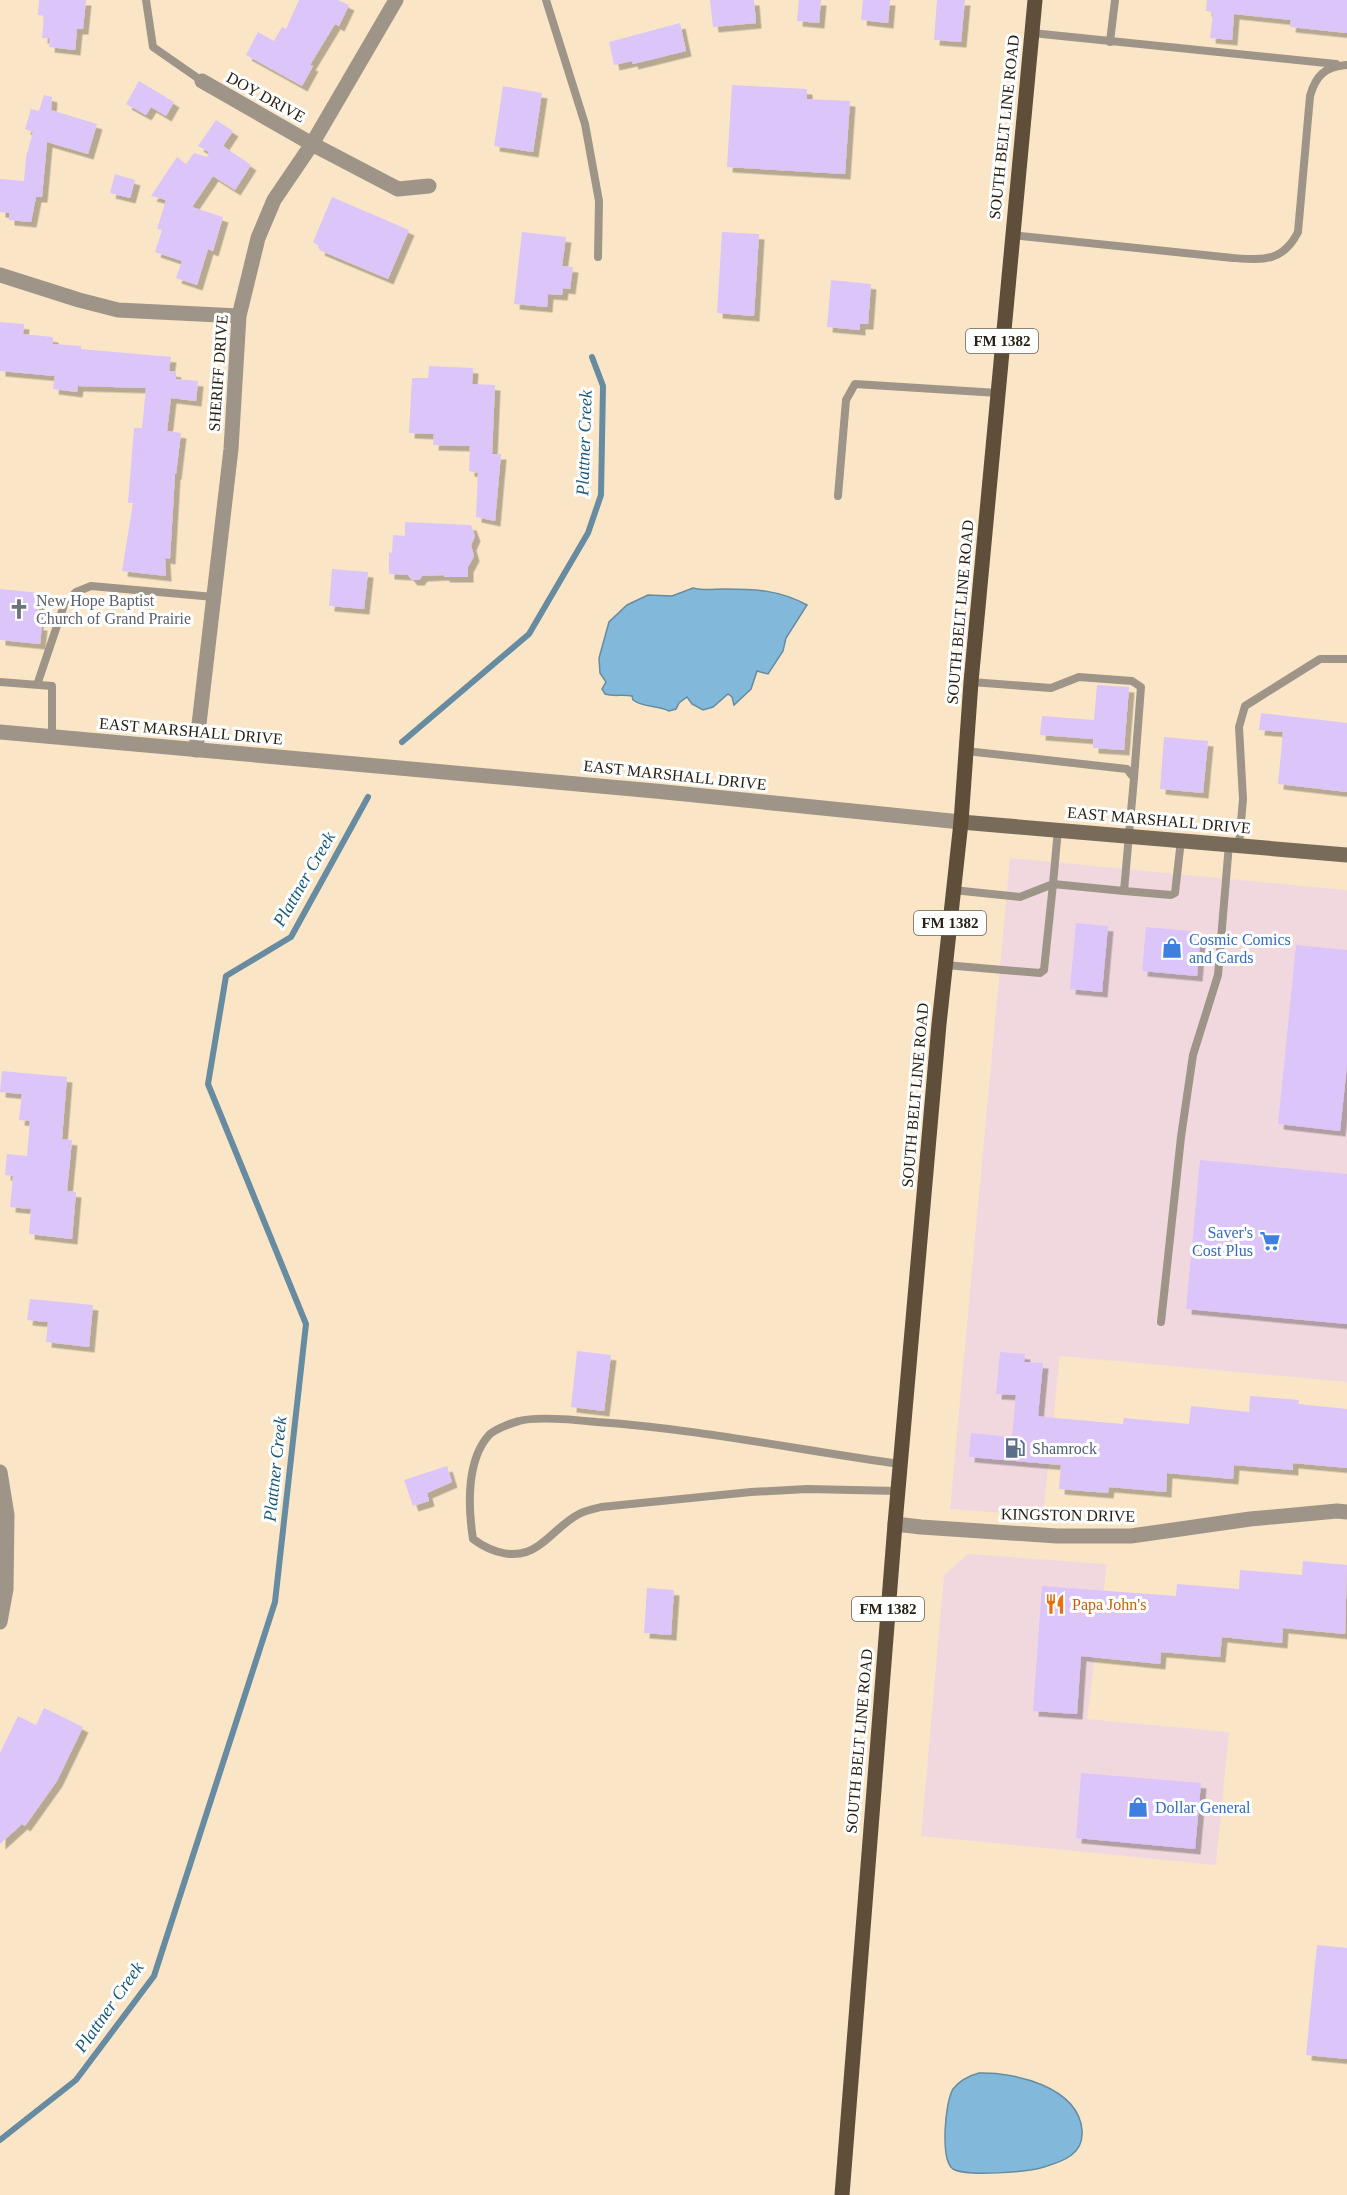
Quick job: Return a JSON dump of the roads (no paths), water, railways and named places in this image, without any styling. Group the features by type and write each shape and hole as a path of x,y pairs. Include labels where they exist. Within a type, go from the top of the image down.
{"main road":[{"name":"SOUTH BELT LINE ROAD","path":"842,2195 900,1464 1035,0"},
{"name":"EAST MARSHALL DRIVE","path":"961,822 1347,855"}],"street":[{"name":"SHERIFF DRIVE","path":"196,750 231,449 239,316 258,238 274,200 312,144 396,0"},
{"name":"DOY DRIVE","path":"202,81 312,144 398,189 429,186"},
{"path":"0,275 118,310 239,316"},
{"name":"EAST MARSHALL DRIVE","path":"0,732 655,791 961,822"},
{"path":"0,1472 7,1515 6,1589 0,1622"},
{"name":"KINGSTON DRIVE","path":"895,1524 1057,1536 1131,1536 1250,1519 1347,1512"}],"lane":[{"path":"146,0 153,47 202,81"},
{"path":"546,0 585,124 599,201 598,257"},
{"path":"1110,42 1115,0"},
{"path":"1032,33 1347,65"},
{"path":"1012,235 1233,258 1261,260 1278,255 1292,245 1298,232 1310,96 1313,86 1316,79 1327,69 1347,65"},
{"path":"838,496 846,400 855,384 998,393"},
{"path":"37,685 64,605 76,592 91,586 214,597"},
{"path":"1161,1322 1180,1137 1193,1055 1218,975 1234,844 1243,799 1239,728 1245,706 1320,659 1347,659"},
{"path":"971,682 1051,688 1079,676 1132,681 1141,687 1124,891"},
{"path":"0,682 52,686 52,736"},
{"path":"966,751 1127,769 1134,778"},
{"path":"945,965 1040,973 1044,970 1058,829"},
{"path":"953,890 1020,897 1053,884 1171,896 1175,892 1181,840"},
{"path":"898,1491 807,1489 751,1492 601,1508 579,1513 538,1546 523,1553 504,1554 486,1549 472,1539 469,1519 476,1456 491,1433 520,1420 636,1424 768,1442 826,1454 900,1464"}],"water":[{"path":"693,588 767,591 787,596 807,605 786,638 783,651 768,674 757,671 751,689 734,705 732,697 728,694 713,707 703,710 692,704 687,697 679,703 676,709 669,711 637,703 632,696 605,694 602,689 606,682 600,673 599,658 609,622 627,605 648,595 672,596"},
{"path":"979,2073 1010,2075 1026,2079 1057,2093 1078,2115 1082,2138 1076,2151 1059,2162 1025,2171 971,2173 953,2169 946,2155 945,2143 950,2096 961,2081"}],"waterway":[{"name":"Plattner Creek","path":"402,742 529,634 588,533 601,495 603,386 592,357"},
{"name":"Plattner Creek","path":"0,2140 76,2080 154,1976 275,1602 306,1324 208,1084 226,976 291,937 368,797"}],"place":[{"name":"New Hope Baptist Church of Grand Prairie","path":"19,609"},
{"name":"Cosmic Comics and Cards","path":"1172,948"},
{"name":"Saver's Cost Plus","path":"1270,1241"},
{"name":"Shamrock","path":"1015,1448"},
{"name":"Papa John's","path":"1055,1604"},
{"name":"Dollar General","path":"1138,1807"}]}
